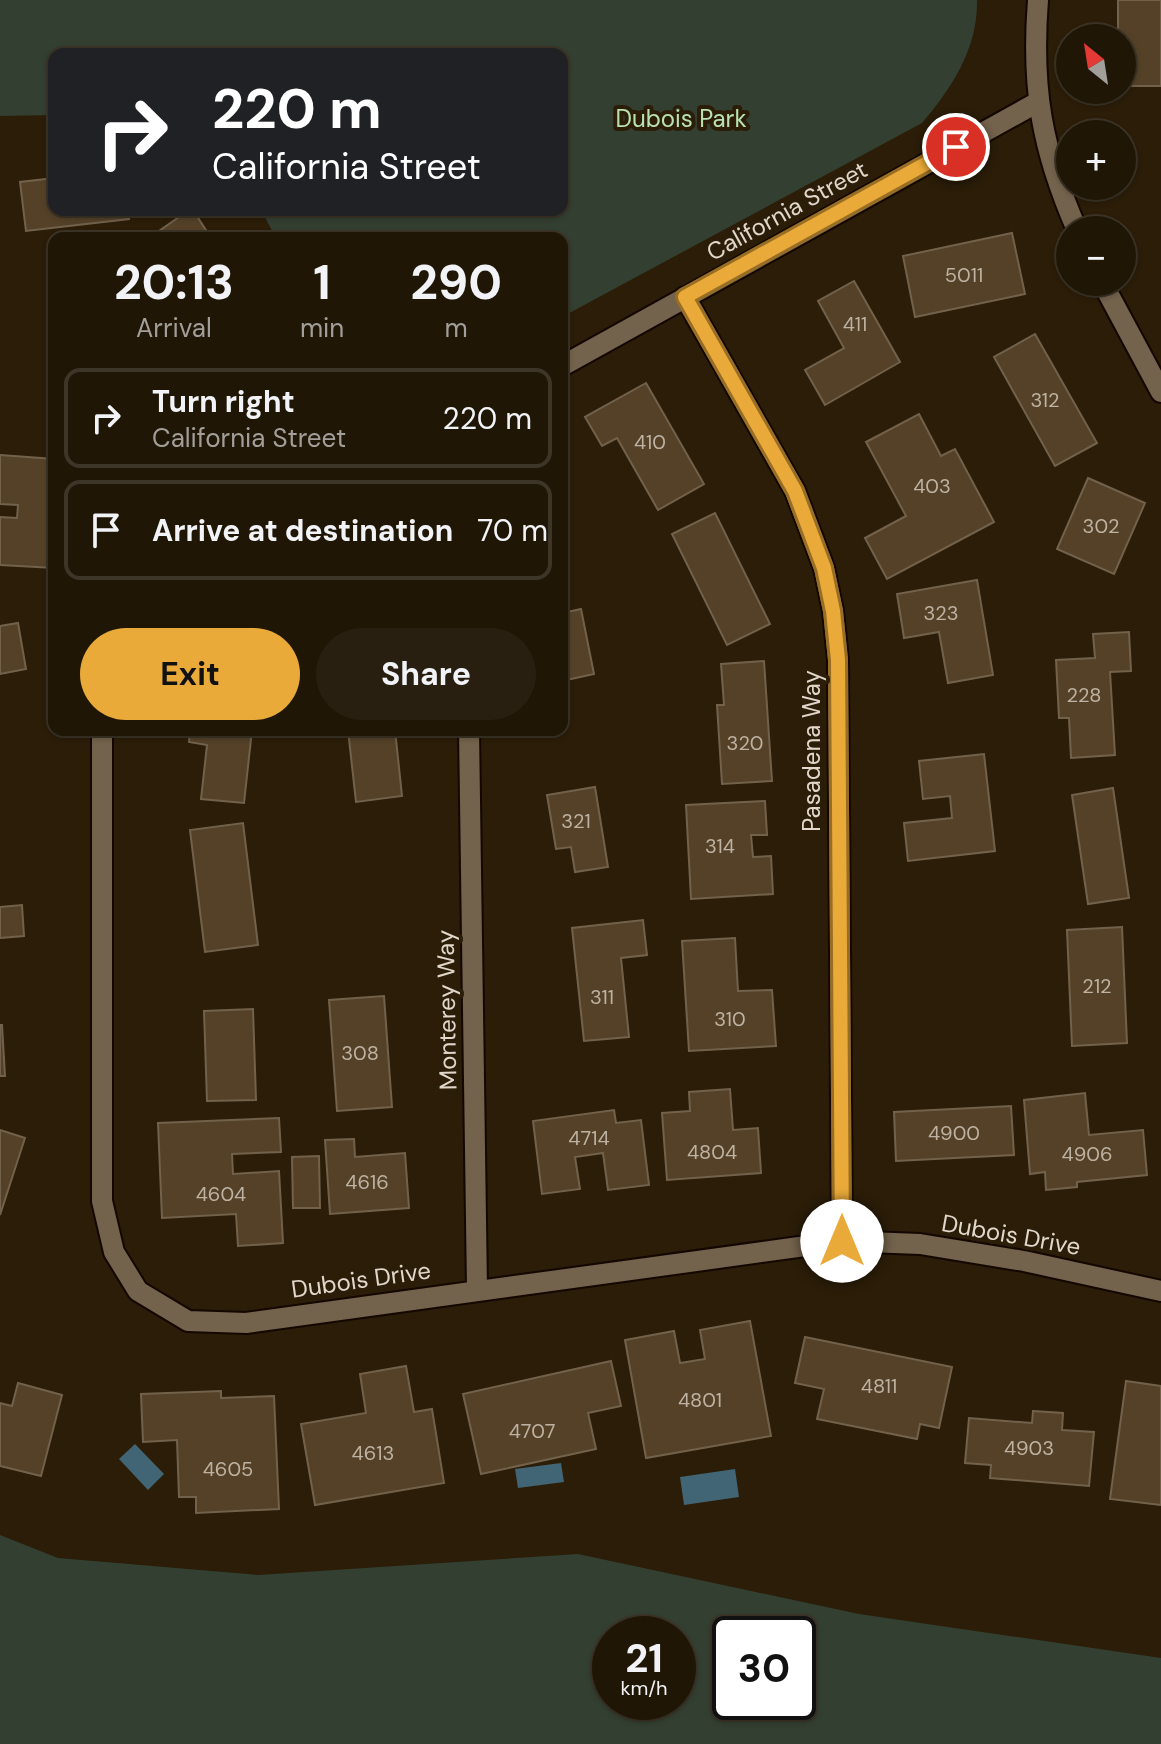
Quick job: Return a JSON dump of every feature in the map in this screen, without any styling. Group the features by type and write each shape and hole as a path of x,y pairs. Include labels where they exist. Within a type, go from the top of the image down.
{"street":[{"path":"1038,0 1038,102 1048,154 1072,216"},
{"name":"California Street","path":"568,363 1038,102"},
{"path":"1110,296 1161,392"},
{"name":"Pasadena Way","path":"685,297 795,491 824,568 833,611 838,660 842,1241"},
{"name":"Dubois Drive","path":"102,736 102,1201 114,1252 138,1291 188,1321 246,1323 842,1241 920,1244 1024,1261 1161,1291"},
{"name":"Monterey Way","path":"469,736 477,1290"}],"green space":[{"name":"Dubois Park","path":"0,0 977,0 968,51 953,81 922,123 568,314 568,232 273,232 264,216 568,216 568,48 48,48 48,115 0,116"},
{"path":"0,1535 58,1558 258,1575 578,1554 859,1614 1161,1658 1161,1744 0,1744"}],"water":[{"path":"135,1444 164,1474 148,1490 119,1459"},
{"path":"561,1463 564,1482 518,1488 515,1469"},
{"path":"735,1469 739,1497 684,1505 680,1477"}],"building":[{"path":"1118,0 1161,0 1161,86 1136,86 1136,24 1118,24"},
{"path":"48,179 48,216 129,216 129,219 26,231 20,182"},
{"path":"180,216 197,216 207,232 158,232"},
{"path":"1012,233 1025,294 915,317 903,256"},
{"path":"854,281 900,362 825,405 805,370 844,348 818,301"},
{"path":"1035,334 1097,443 1055,466 994,357"},
{"path":"646,383 704,484 658,510 617,438 602,446 585,417"},
{"path":"919,414 941,456 955,449 994,522 887,579 865,538 906,516 866,442"},
{"path":"0,455 48,459 48,568 0,565 0,517 17,518 18,505 0,504"},
{"path":"1088,478 1145,503 1114,574 1057,549"},
{"path":"715,513 770,624 727,645 672,534"},
{"path":"977,580 993,675 948,683 939,632 904,638 897,594"},
{"path":"581,609 594,674 568,680 568,612"},
{"path":"18,623 26,669 0,674 0,626"},
{"path":"1129,632 1131,671 1110,672 1115,755 1071,758 1069,718 1059,718 1056,660 1095,658 1093,634"},
{"path":"764,661 772,781 722,784 717,705 724,705 721,664"},
{"path":"190,736 251,736 244,803 201,799 207,745 189,742"},
{"path":"349,736 396,736 402,796 356,802"},
{"path":"984,754 995,851 908,861 904,823 952,818 950,796 923,799 919,761"},
{"path":"595,787 608,867 575,872 571,847 556,849 547,795"},
{"path":"1113,788 1129,898 1088,904 1072,795"},
{"path":"765,801 767,835 751,835 753,857 771,856 773,894 691,899 686,805"},
{"path":"243,823 258,945 205,952 190,830"},
{"path":"22,905 24,936 0,938 0,907"},
{"path":"643,920 647,955 621,958 629,1037 584,1041 572,928"},
{"path":"1122,927 1127,1043 1072,1046 1067,930"},
{"path":"735,938 738,991 772,990 776,1046 689,1051 682,941"},
{"path":"384,996 392,1107 337,1111 329,1000"},
{"path":"253,1009 256,1100 207,1101 204,1011"},
{"path":"2,1025 5,1076 0,1076"},
{"path":"730,1089 733,1130 758,1128 761,1173 667,1180 662,1113 690,1111 689,1092"},
{"path":"1085,1093 1089,1135 1143,1130 1147,1175 1077,1182 1077,1187 1046,1190 1045,1172 1030,1174 1024,1100"},
{"path":"1011,1106 1014,1155 896,1161 894,1112"},
{"path":"614,1110 616,1123 641,1120 649,1185 608,1190 603,1153 575,1157 580,1189 542,1194 533,1121"},
{"path":"279,1118 281,1152 232,1154 233,1174 279,1171 283,1243 238,1246 236,1214 162,1218 158,1123"},
{"path":"0,1130 25,1138 0,1215"},
{"path":"354,1139 355,1157 405,1153 409,1208 330,1214 325,1140"},
{"path":"319,1156 320,1208 293,1208 292,1157"},
{"path":"750,1321 771,1436 646,1458 625,1340 674,1331 680,1363 705,1359 700,1330"},
{"path":"805,1337 952,1367 939,1428 920,1424 917,1439 817,1419 824,1389 795,1383"},
{"path":"611,1361 621,1406 588,1413 596,1449 481,1474 463,1394"},
{"path":"406,1366 414,1412 432,1409 444,1483 315,1505 301,1424 366,1413 360,1374"},
{"path":"1126,1381 1161,1386 1161,1505 1110,1499"},
{"path":"18,1383 62,1395 41,1476 0,1466 0,1403 12,1406"},
{"path":"221,1391 221,1398 274,1396 279,1509 196,1513 196,1497 179,1497 177,1440 143,1442 141,1394"},
{"path":"1033,1411 1063,1413 1062,1430 1094,1432 1089,1486 990,1478 991,1465 965,1463 969,1418 1032,1423"}],"route":[{"path":"842,1241 838,660 833,611 824,568 795,491 685,297 956,147"}]}
